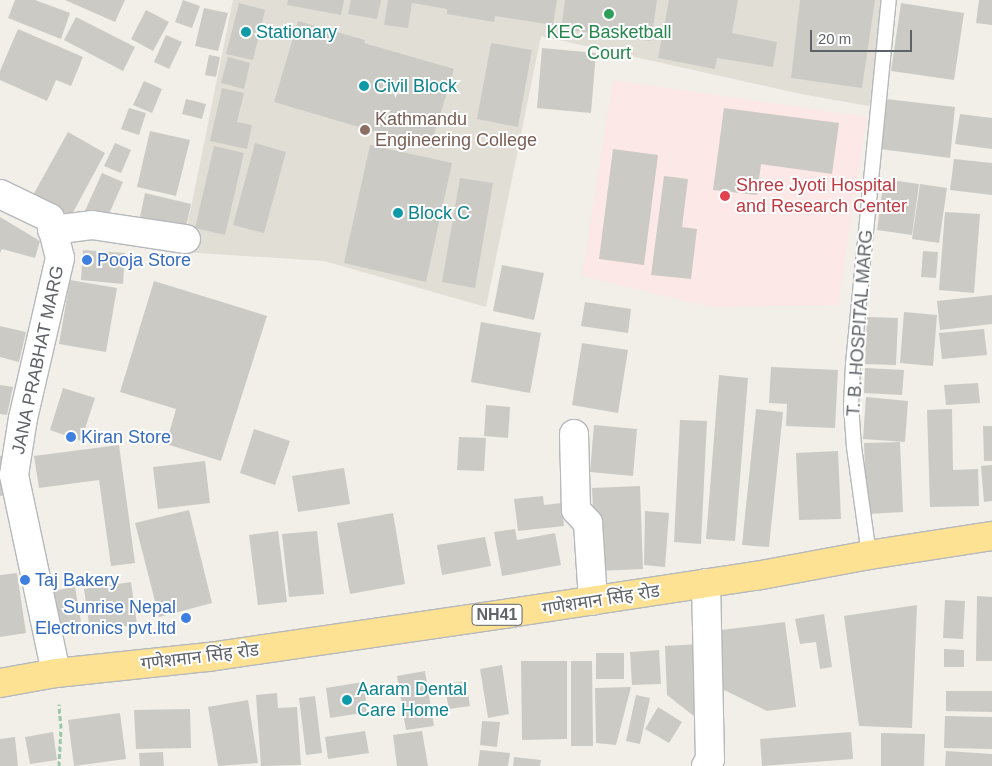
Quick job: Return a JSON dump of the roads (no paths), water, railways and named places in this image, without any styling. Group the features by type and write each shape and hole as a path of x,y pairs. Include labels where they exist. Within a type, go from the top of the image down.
{"highway":[{"name":"गणेशमान सिंह रोड","path":"0,683 56,673 209,657 593,601 992,536"}],"street":[{"name":"JANA PRABHAT MARG","path":"0,194 50,218 60,258 22,418 14,475 56,673"},
{"path":"52,230 92,225 186,239"},
{"path":"574,434 576,510 588,523 593,601"},
{"path":"706,583 710,758 706,766"}],"lane":[{"name":"T. B. HOSPITAL MARG","path":"869,555 854,447 851,405 853,364 889,0"}],"place":[{"name":"KEC Basketball Court","path":"609,14"},
{"name":"Stationary","path":"246,32"},
{"name":"Civil Block","path":"364,86"},
{"name":"Kathmandu Engineering College","path":"365,130"},
{"name":"Shree Jyoti Hospital and Research Center","path":"725,196"},
{"name":"Block C","path":"398,213"},
{"name":"Pooja Store","path":"87,260"},
{"name":"Kiran Store","path":"71,437"},
{"name":"Taj Bakery","path":"25,580"},
{"name":"Sunrise Nepal Electronics pvt.ltd","path":"186,618"},
{"name":"Aaram Dental Care Home","path":"347,700"}]}
